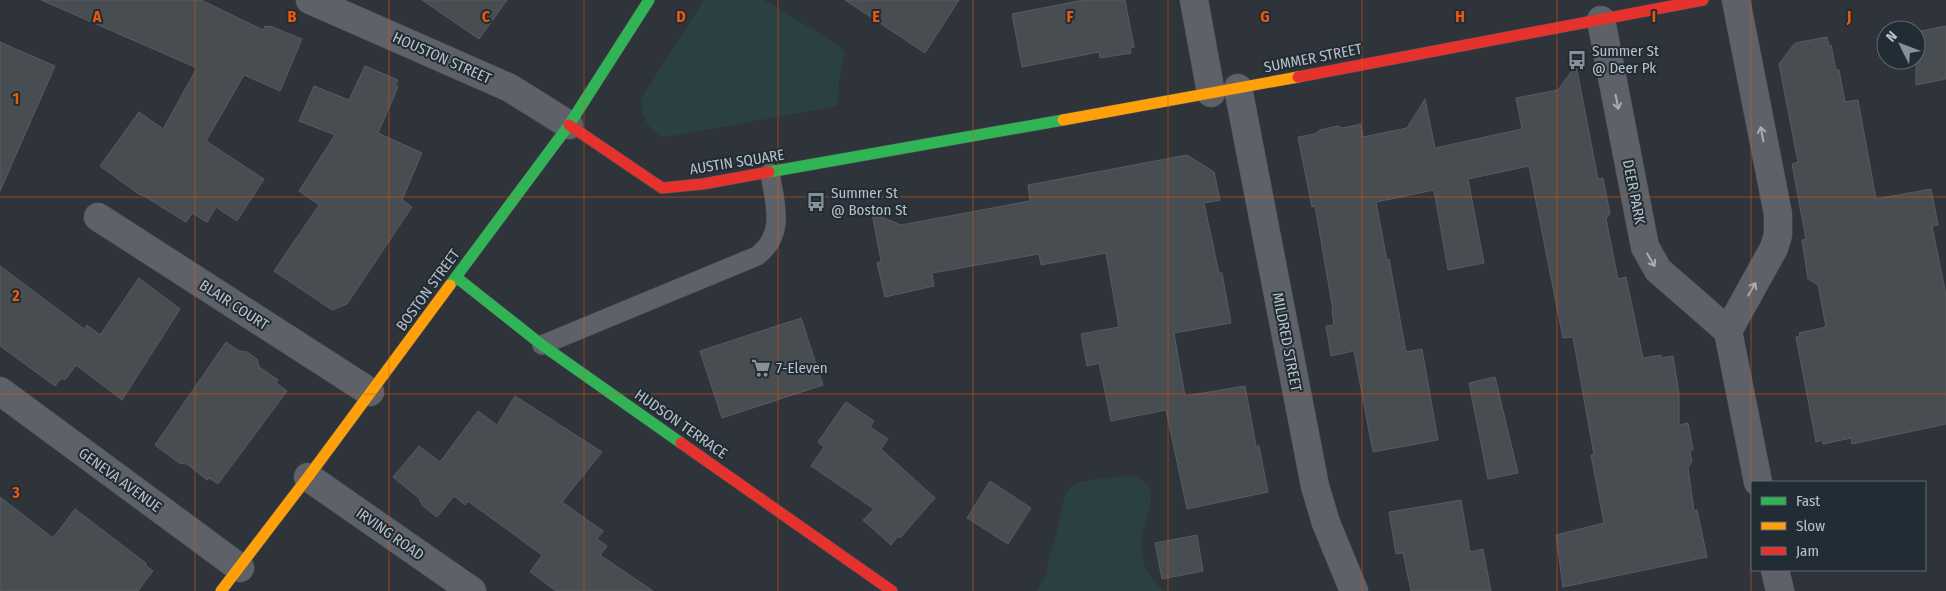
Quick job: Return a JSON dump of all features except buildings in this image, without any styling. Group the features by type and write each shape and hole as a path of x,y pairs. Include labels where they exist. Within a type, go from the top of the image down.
{"main road":[{"name":"BOSTON STREET","path":"221,591 570,125 595,82 649,0"},
{"name":"SUMMER STREET","path":"927,144 1238,88 1703,0"},
{"name":"AUSTIN SQUARE","path":"570,125 662,188 703,184 770,173 927,144"},
{"name":"HUDSON TERRACE","path":"456,277 542,345 892,591"}],"street":[{"name":"HOUSTON STREET","path":"310,0 510,88 570,125"},
{"path":"1194,0 1211,93"},
{"path":"1736,0 1778,214 1778,235 1771,255 1728,331 1758,481"},
{"name":"DEER PARK","path":"1601,20 1645,247 1658,270 1728,331"},
{"name":"MILDRED STREET","path":"1238,88 1315,486 1326,523 1354,591"},
{"name":"BLAIR COURT","path":"98,217 370,392"},
{"name":"GENEVA AVENUE","path":"0,392 240,568"},
{"name":"IRVING ROAD","path":"308,477 472,591"},
{"path":"1775,571 1780,591"}],"lane":[{"path":"542,345 757,256 772,241 776,228 776,211 770,173"}],"green space":[{"path":"704,0 764,0 835,43 845,52 839,81 838,106 666,137 655,132 644,117 641,99"},
{"path":"1128,475 1140,479 1147,484 1150,491 1150,507 1141,538 1143,559 1146,570 1163,591 1036,591 1047,573 1049,557 1055,541 1065,494 1080,482"}],"traffic: fast":[{"path":"450,285 569,125 649,0"},
{"path":"769,172 1063,120"},
{"path":"456,277 542,345 681,443"}],"traffic: slow":[{"path":"1063,120 1298,77"},
{"path":"221,591 450,285"}],"traffic: jam":[{"path":"1298,77 1703,0"},
{"path":"569,125 662,188 703,184 769,172"},
{"path":"681,443 892,591"}],"place":[{"name":"Summer St @ Deer Pk","path":"1577,60"},
{"name":"Summer St @ Boston St","path":"816,202"},
{"name":"7-Eleven","path":"761,368"}]}
